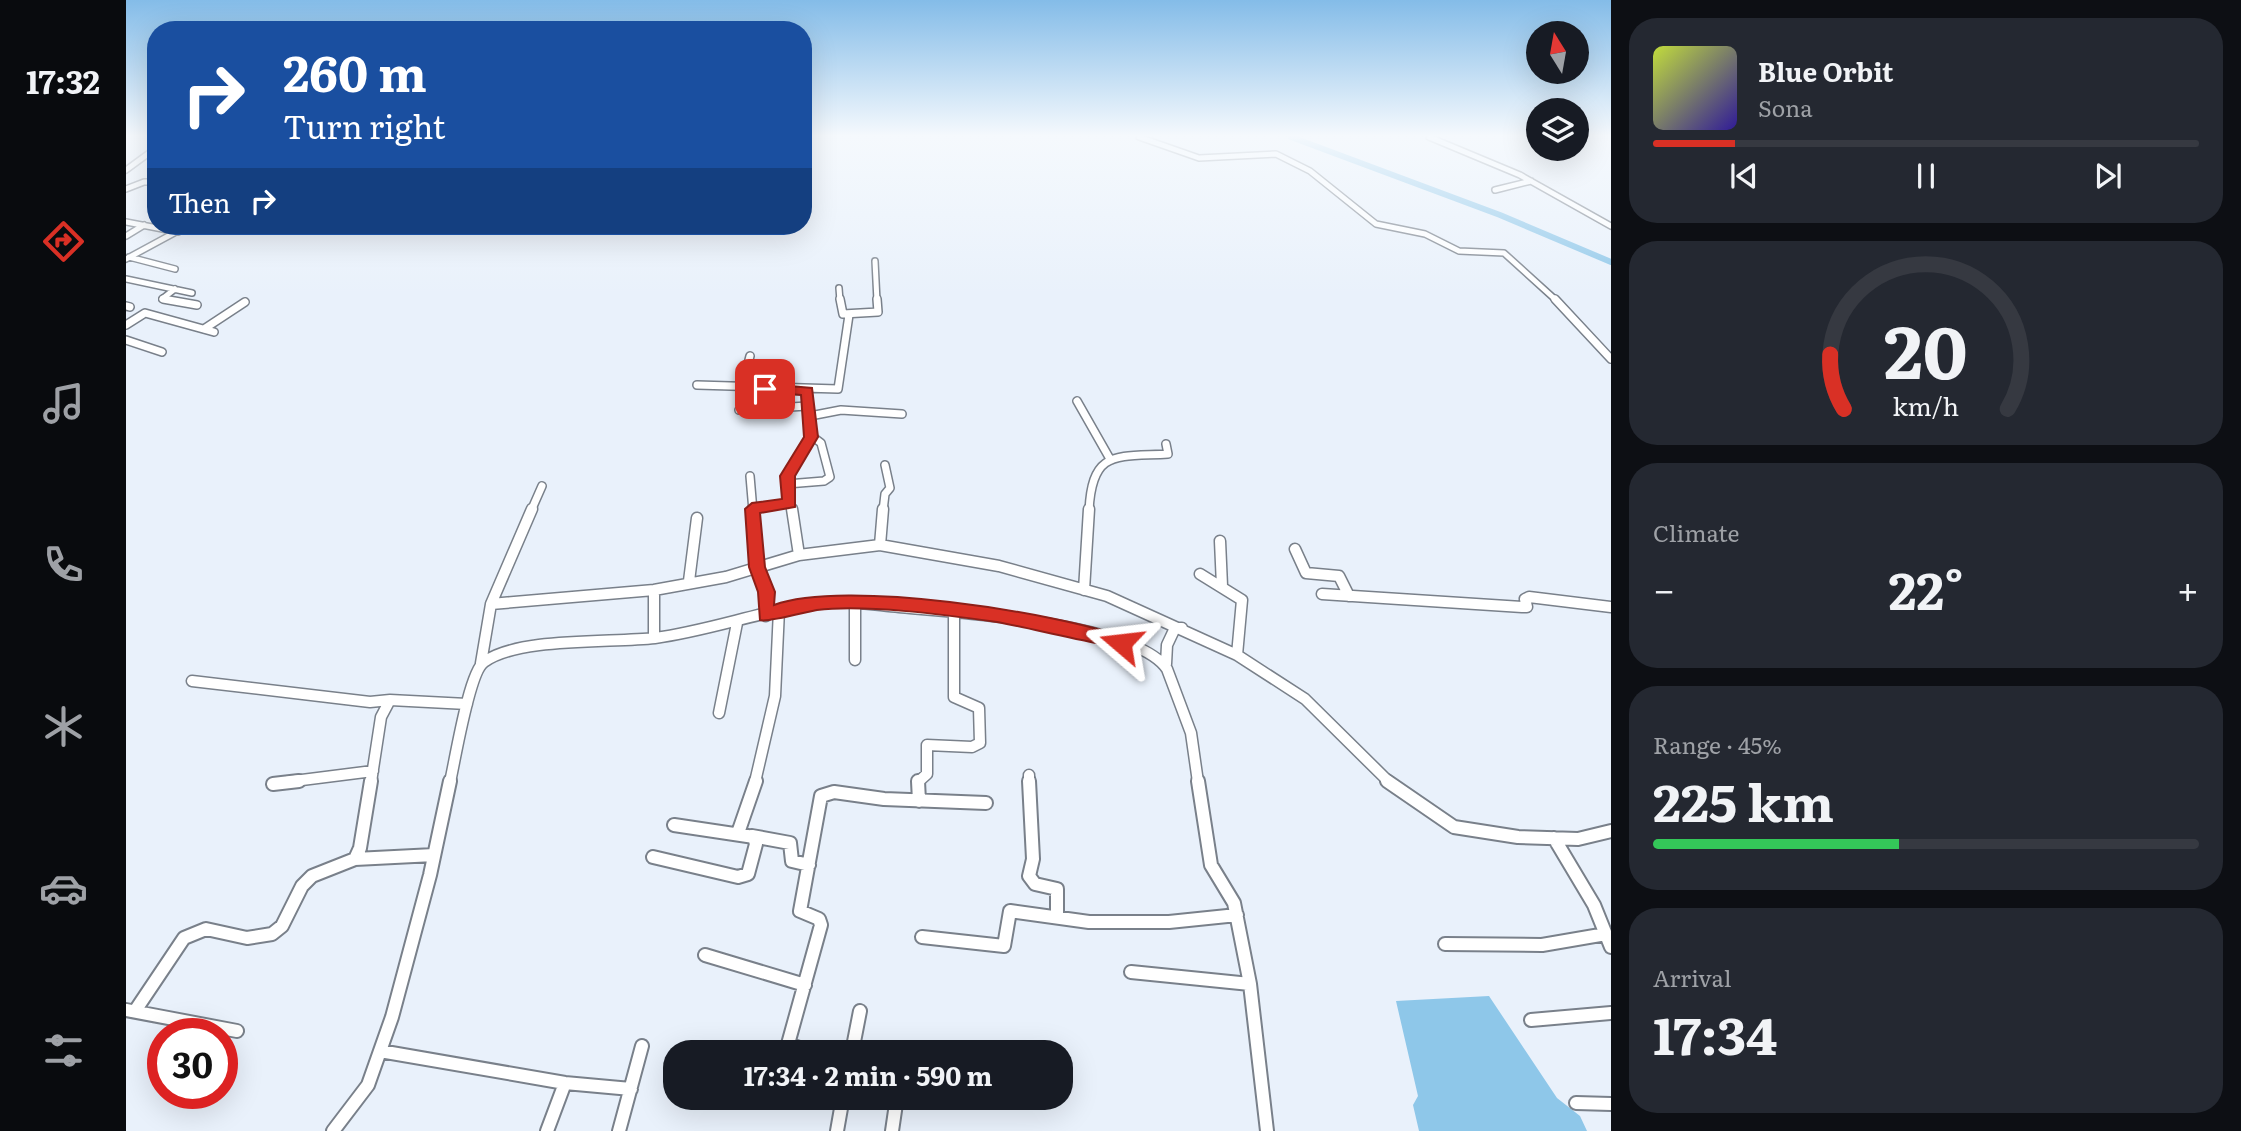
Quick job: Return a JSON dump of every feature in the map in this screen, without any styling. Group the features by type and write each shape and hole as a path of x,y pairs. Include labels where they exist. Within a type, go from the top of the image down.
{"street":[{"path":"1334,190 1376,223 1425,234 1459,251 1504,253 1555,299 1611,359"},
{"path":"1547,190 1611,226"},
{"path":"126,222 145,225"},
{"path":"126,236 145,225"},
{"path":"128,258 172,235"},
{"path":"128,258 175,270"},
{"path":"839,288 840,310 849,315 879,311 875,261"},
{"path":"126,279 192,293"},
{"path":"175,289 162,299 197,305"},
{"path":"204,329 224,313 245,302"},
{"path":"128,322 145,313 214,332"},
{"path":"697,385 808,391 834,390 841,387 849,315"},
{"path":"126,340 162,352"},
{"path":"742,387 750,356"},
{"path":"799,555 787,484 791,468 811,437 808,391"},
{"path":"1077,401 1110,459"},
{"path":"739,410 807,406"},
{"path":"810,416 841,410 902,414"},
{"path":"787,484 829,479 821,443 811,437"},
{"path":"1084,590 1090,485 1094,474 1110,459 1128,455 1168,454 1166,444"},
{"path":"880,545 885,494 890,488 885,464"},
{"path":"750,476 757,567 766,592 766,615"},
{"path":"333,1131 368,1085 393,1017 434,855 467,704 481,663 491,604 542,486"},
{"path":"752,509 790,503"},
{"path":"689,581 698,518"},
{"path":"1220,541 1222,586"},
{"path":"491,604 654,590 689,581 726,577 799,555 880,545 999,566 1107,596 1183,628 1237,655 1305,699 1397,790 1454,827 1518,837 1578,839 1611,831"},
{"path":"1295,549 1306,573 1339,576 1349,596"},
{"path":"1200,574 1240,596 1243,605 1237,655"},
{"path":"654,590 654,638"},
{"path":"1322,594 1522,607 1527,607 1525,599 1529,597 1611,607"},
{"path":"481,663 500,653 549,645 654,638 737,622 779,610 834,602 997,615 1096,634 1146,651 1161,660 1167,669"},
{"path":"855,603 855,660"},
{"path":"738,833 760,772 770,728 781,641 779,610"},
{"path":"919,800 918,780 928,772 927,745 972,747 980,743 979,708 954,696 954,613"},
{"path":"719,713 737,622"},
{"path":"1183,628 1175,628 1171,632 1164,656 1191,733 1211,865 1220,884 1234,903 1237,915 1250,984 1267,1131"},
{"path":"192,681 370,702 390,700 467,704"},
{"path":"355,859 360,849 381,717 390,700"},
{"path":"273,784 373,771"},
{"path":"1029,775 1033,859 1029,876 1035,884 1057,889 1057,917"},
{"path":"790,1040 821,922 800,911 819,803 825,793 986,803"},
{"path":"674,825 790,843 792,861 809,865"},
{"path":"653,857 746,876 756,844 752,836"},
{"path":"1554,838 1588,895 1611,947"},
{"path":"171,1018 130,1010 184,938 206,929 247,938 272,934 282,926 302,886 312,876 355,859 361,861 434,855"},
{"path":"922,937 1004,946 1007,915 1010,911 1089,922 1169,922 1237,915"},
{"path":"1445,944 1542,945 1606,934"},
{"path":"705,955 805,985"},
{"path":"1131,972 1250,984"},
{"path":"854,1040 860,1012"},
{"path":"1531,1020 1611,1013"},
{"path":"619,1131 642,1046"},
{"path":"380,1051 565,1083 631,1089"},
{"path":"547,1131 565,1083"},
{"path":"1576,1103 1611,1104"},
{"path":"837,1131 841,1110"},
{"path":"892,1131 895,1110"}],"water":[{"path":"1489,996 1557,1098 1580,1116 1587,1131 1419,1131 1413,1105 1418,1096 1396,1001"}],"waterway":[{"path":"1432,190 1611,262"}],"route":[{"path":"765,389 808,391 811,437 787,476 790,503 752,509 757,567 766,592 766,615 788,607 834,602 897,606 997,615 1096,634 1121,643"}]}
